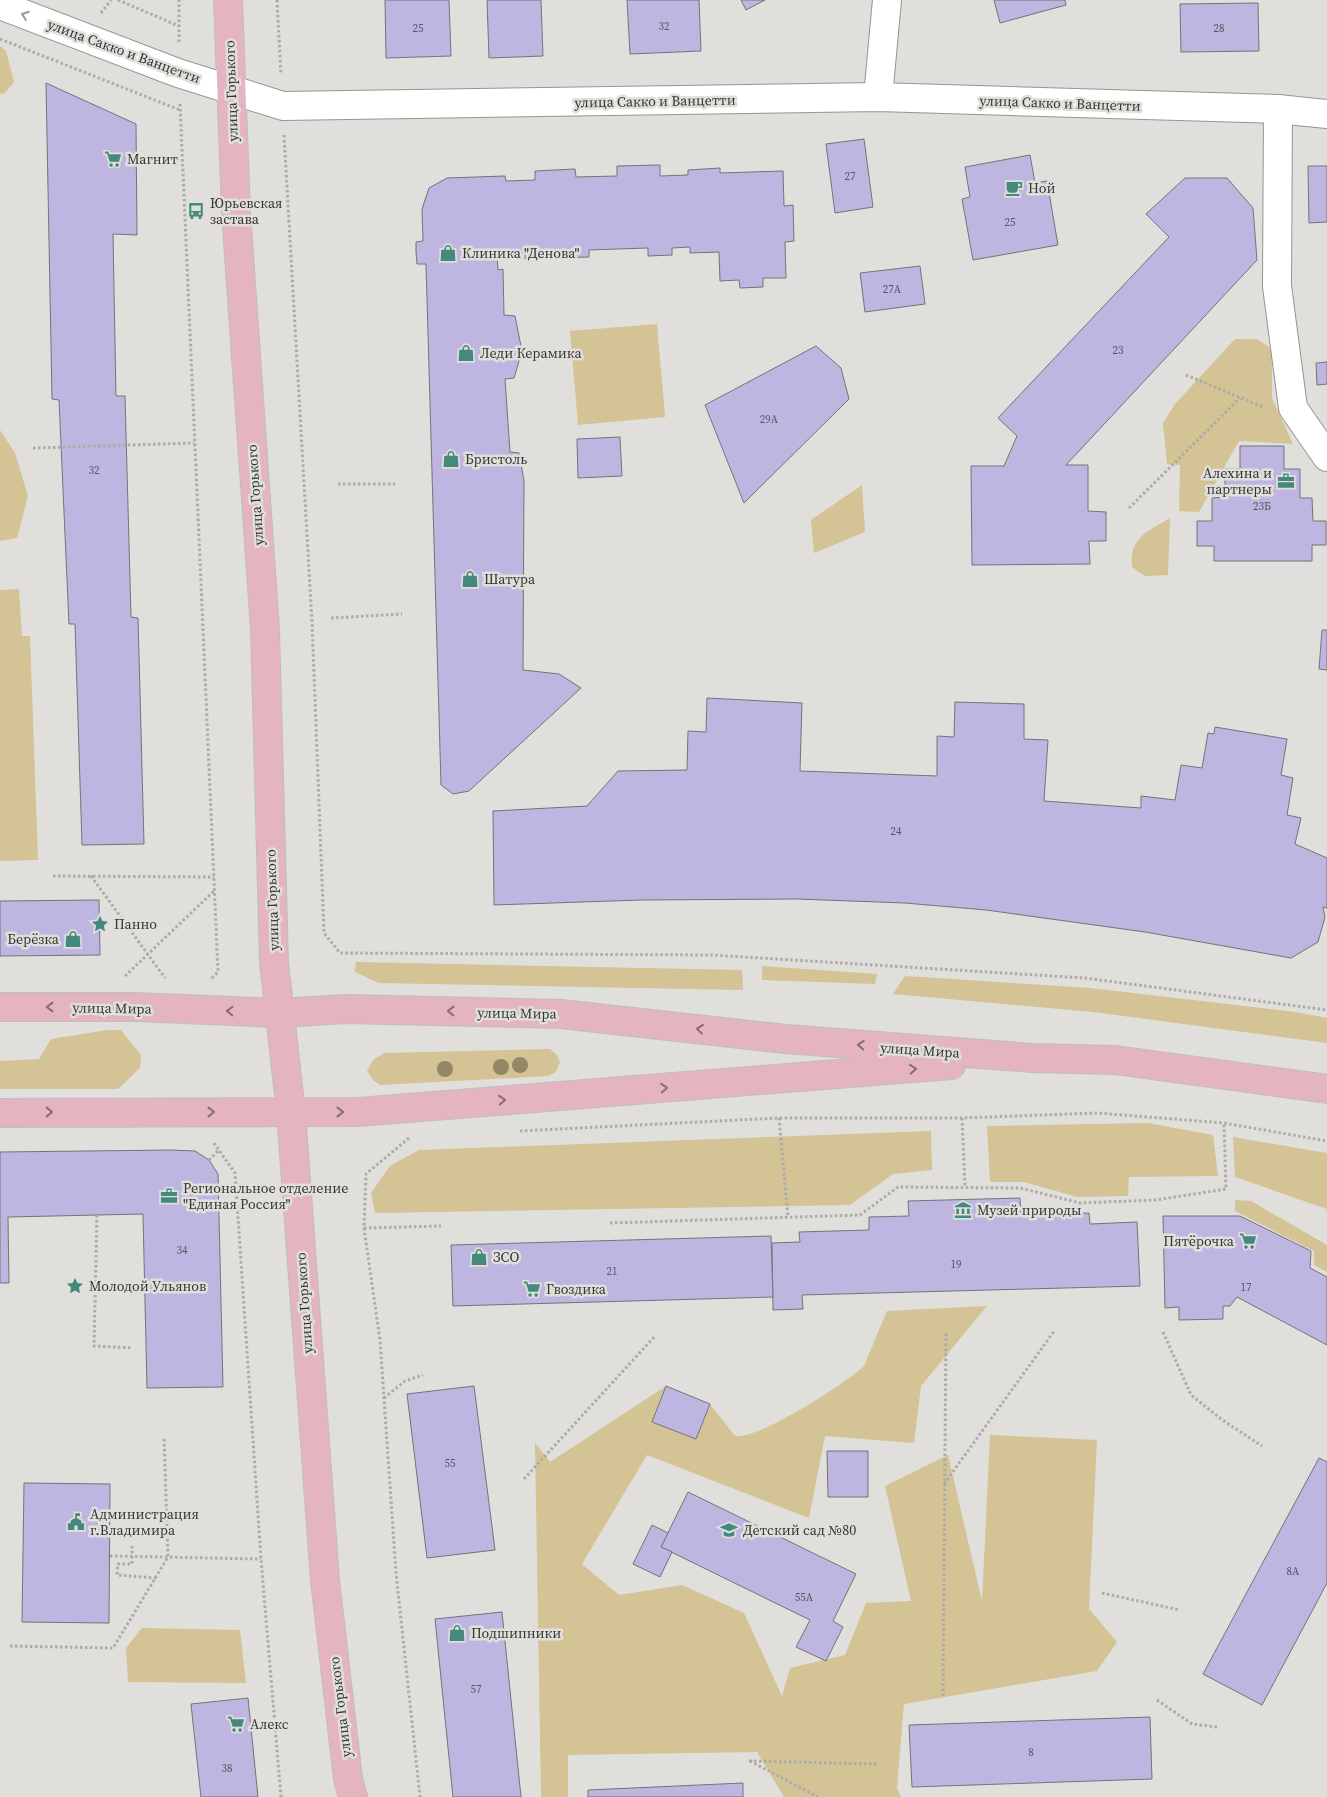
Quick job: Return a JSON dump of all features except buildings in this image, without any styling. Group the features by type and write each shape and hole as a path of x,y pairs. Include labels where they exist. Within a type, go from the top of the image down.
{"main road":[{"name":"улица Горького","path":"228,0 237,222 265,629 274,963 291,1112 325,1580 348,1779 353,1797"},
{"name":"улица Мира","path":"0,1008 135,1008 279,1013 346,1009 561,1014 786,1039 1032,1058 1115,1060 1327,1089"},
{"name":"улица Мира","path":"0,1113 358,1112 1032,1058"}],"street":[{"path":"878,98 887,0"},
{"name":"улица Сакко и Ванцетти","path":"0,5 178,73 283,106 878,98 1278,109 1327,114"},
{"path":"1278,109 1277,286 1293,408 1327,457"}],"path":[{"path":"118,0 179,26"},
{"path":"179,0 178,73 218,972"},
{"path":"277,0 312,622 324,933 340,953 722,955 1085,978 1327,1010"},
{"path":"0,39 180,110"},
{"path":"1186,375 1304,423"},
{"path":"1129,508 1240,398"},
{"path":"33,448 194,443"},
{"path":"338,484 394,484"},
{"path":"331,618 402,614"},
{"path":"54,876 214,876"},
{"path":"91,876 168,982"},
{"path":"118,983 215,890"},
{"path":"510,1132 779,1118 962,1118 1096,1113 1224,1124 1327,1141"},
{"path":"779,1118 788,1217"},
{"path":"962,1118 965,1187"},
{"path":"610,1223 860,1215 898,1187 1020,1188 1080,1203 1156,1200 1226,1189 1224,1124"},
{"path":"410,1137 366,1174 364,1228 380,1340 396,1573 420,1797"},
{"path":"209,1160 219,1150"},
{"path":"236,1173 261,1559 281,1797"},
{"path":"96,1215 94,1346 133,1348"},
{"path":"364,1228 441,1226"},
{"path":"944,1484 1055,1330"},
{"path":"943,1696 946,1332"},
{"path":"1163,1332 1192,1395 1221,1419 1262,1446"},
{"path":"524,1479 656,1335"},
{"path":"384,1398 405,1380 422,1375"},
{"path":"10,1646 113,1648 168,1557 164,1437"},
{"path":"132,1546 132,1564 118,1564 117,1575 156,1578"},
{"path":"110,1556 261,1559"},
{"path":"1102,1593 1180,1610"},
{"path":"1157,1700 1192,1724 1217,1727"},
{"path":"818,1797 749,1761 877,1764"}],"shaded area":[{"path":"0,46 6,51 14,82 5,93 0,94"},
{"path":"657,324 665,417 578,425 570,331"},
{"path":"1235,339 1257,339 1272,349 1272,398 1293,444 1239,441 1199,512 1179,511 1180,465 1167,464 1163,423 1175,404"},
{"path":"0,430 15,453 28,496 17,538 0,541"},
{"path":"862,485 865,532 814,553 811,520"},
{"path":"1170,518 1168,575 1145,576 1132,567 1133,549 1141,536"},
{"path":"19,589 22,636 30,636 38,860 0,861 0,590"},
{"path":"356,962 742,970 743,990 379,983 355,972"},
{"path":"762,966 877,974 875,984 762,980"},
{"path":"905,976 1090,988 1295,1012 1327,1018 1327,1043 1093,1012 893,994"},
{"path":"107,1030 121,1030 141,1055 140,1068 118,1089 0,1089 0,1061 39,1059 51,1039"},
{"path":"550,1049 557,1055 560,1062 556,1072 548,1076 380,1085 373,1080 367,1071 373,1060 384,1053"},
{"path":"1148,1123 1213,1135 1218,1176 1129,1177 1128,1196 1077,1197 1024,1182 990,1182 987,1126"},
{"path":"931,1131 932,1170 893,1174 850,1205 375,1213 371,1193 390,1166 419,1150"},
{"path":"1233,1137 1327,1153 1327,1209 1235,1177"},
{"path":"1235,1200 1251,1201 1327,1245 1327,1272 1314,1265 1314,1251 1235,1211"},
{"path":"987,1306 921,1386 914,1443 825,1436 809,1518 647,1455 582,1564 619,1595 682,1585 744,1613 782,1696 790,1668 845,1655 866,1603 911,1601 885,1486 948,1455 982,1601 990,1435 1097,1440 1089,1609 1117,1642 1097,1671 904,1704 897,1788 901,1797 784,1797 757,1752 568,1755 568,1797 541,1797 535,1443 550,1462 666,1386 652,1422 696,1439 710,1404 735,1436 746,1435 801,1409 839,1385 864,1366 887,1311"},
{"path":"142,1628 240,1630 246,1683 128,1682 126,1648"}],"place":[{"name":"Магнит","path":"113,159"},
{"name":"Ной","path":"1014,188"},
{"name":"Юрьевская застава","path":"196,211"},
{"name":"Клиника \"Денова\"","path":"448,253"},
{"name":"Леди Керамика","path":"466,353"},
{"name":"Бристоль","path":"451,459"},
{"name":"Алехина и партнеры","path":"1286,481"},
{"name":"Шатура","path":"470,579"},
{"name":"Панно","path":"100,924"},
{"name":"Берёзка","path":"73,939"},
{"name":"Региональное отделение \"Единая Россия\"","path":"169,1196"},
{"name":"Музей природы","path":"963,1210"},
{"name":"Пятёрочка","path":"1248,1241"},
{"name":"ЗСО","path":"479,1257"},
{"name":"Молодой Ульянов","path":"75,1286"},
{"name":"Гвоздика","path":"532,1289"},
{"name":"Администрация г.Владимира","path":"76,1522"},
{"name":"Детский сад №80","path":"729,1530"},
{"name":"Подшипники","path":"457,1633"},
{"name":"Алекс","path":"236,1724"}]}
